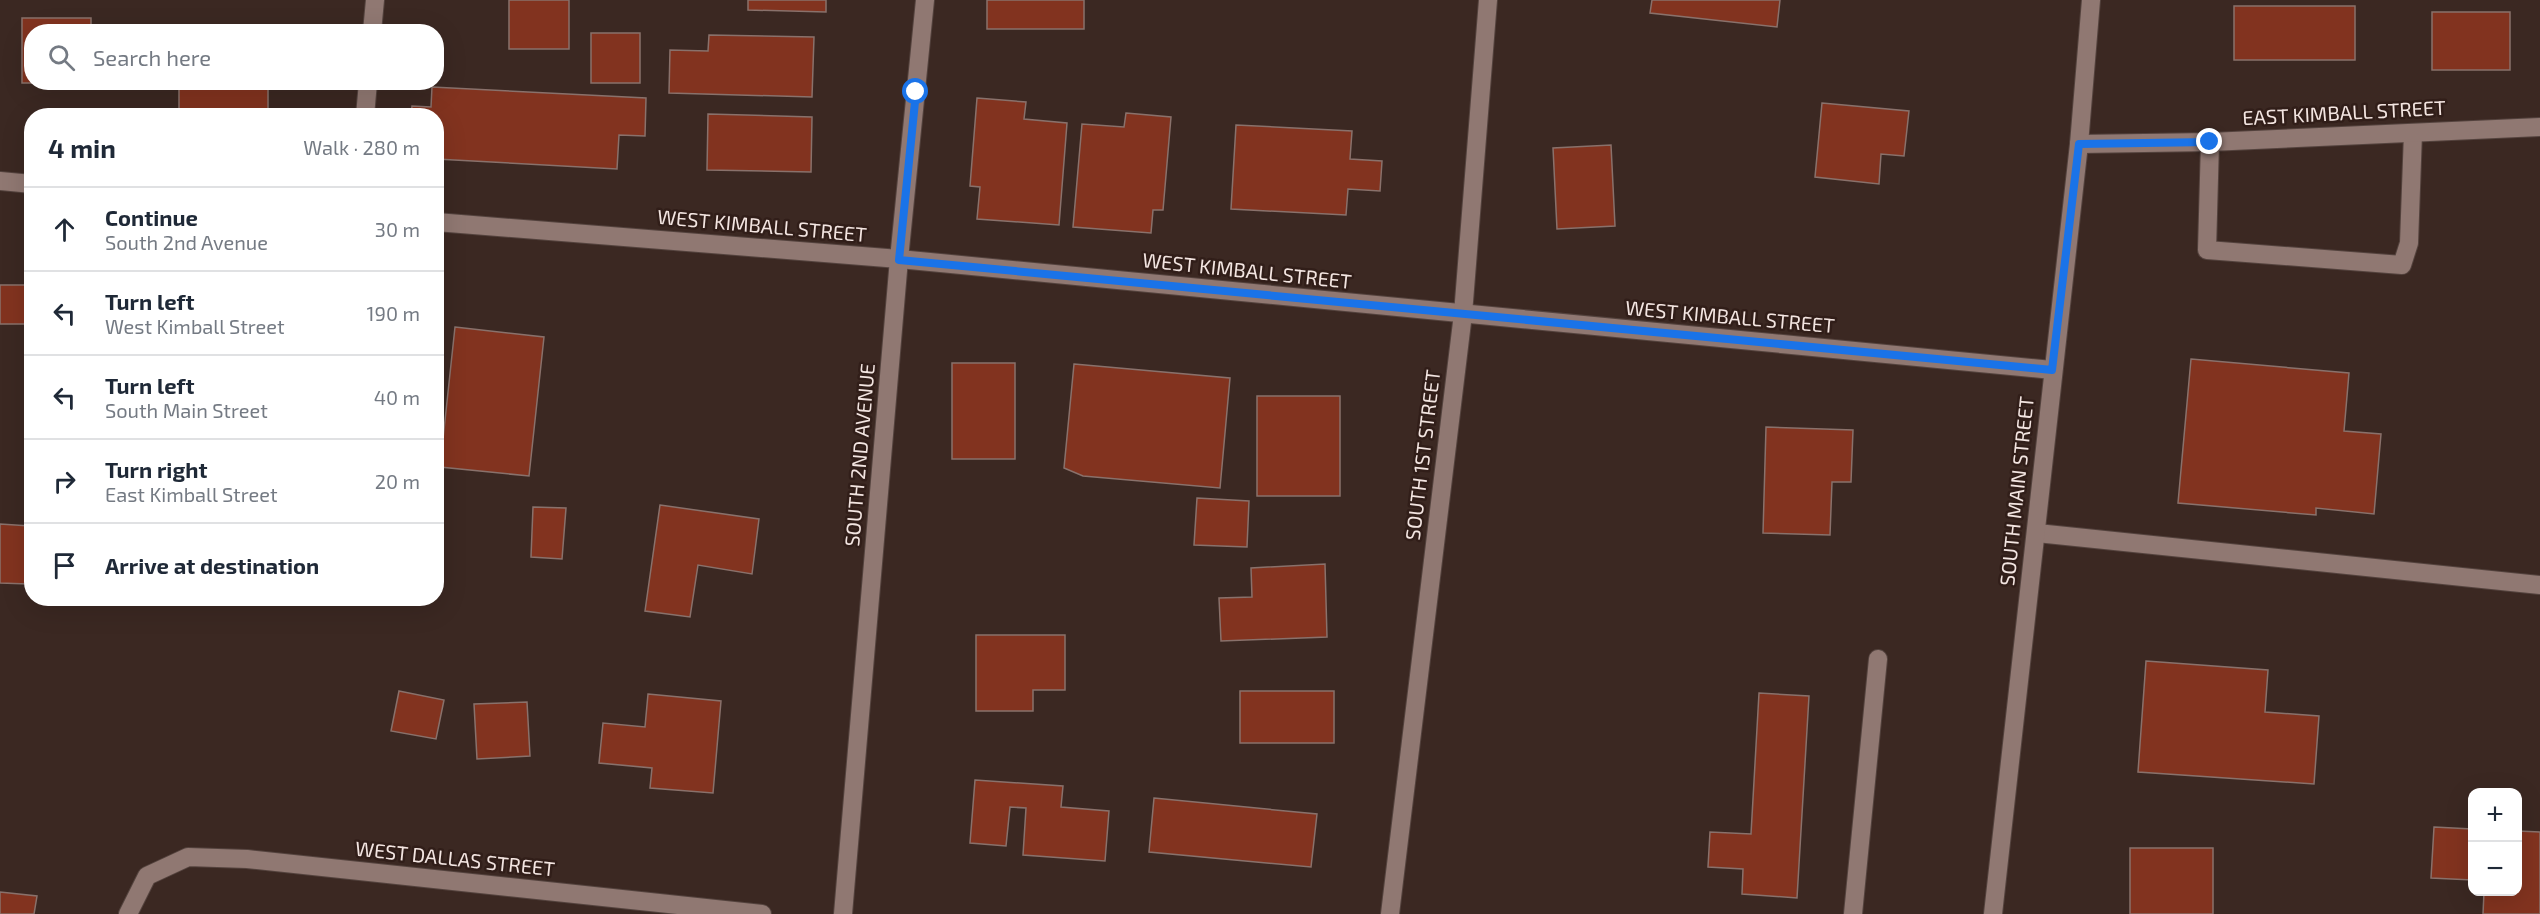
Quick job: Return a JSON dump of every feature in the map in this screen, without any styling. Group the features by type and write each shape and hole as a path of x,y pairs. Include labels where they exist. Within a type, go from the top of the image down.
{"street":[{"path":"373,24 375,0"},
{"name":"SOUTH 2ND AVENUE","path":"843,914 899,260 925,0"},
{"name":"SOUTH 1ST STREET","path":"1390,914 1463,315 1488,0"},
{"name":"SOUTH MAIN STREET","path":"1993,914 2079,144 2091,0"},
{"path":"366,108 367,90"},
{"name":"EAST KIMBALL STREET","path":"2079,144 2210,142 2540,127"},
{"path":"2210,142 2207,250 2402,266 2409,243 2414,133"},
{"path":"0,181 24,183"},
{"name":"WEST KIMBALL STREET","path":"444,223 899,260 2052,370"},
{"path":"2037,533 2540,585"},
{"path":"1854,914 1878,659"},
{"name":"WEST DALLAS STREET","path":"128,914 147,876 188,857 248,860 685,910 762,914"}],"building":[{"path":"509,0 569,0 569,49 509,49"},
{"path":"748,0 826,0 826,12 748,10"},
{"path":"987,0 1084,0 1084,29 987,29"},
{"path":"1652,0 1780,0 1777,27 1650,13"},
{"path":"2234,6 2355,6 2355,60 2234,60"},
{"path":"2432,12 2510,12 2510,70 2432,70"},
{"path":"22,18 91,18 91,24 24,24 24,83 22,83"},
{"path":"591,33 640,33 640,83 591,83"},
{"path":"709,35 814,37 812,97 669,93 670,50 708,51"},
{"path":"444,88 646,98 645,136 619,135 617,169 444,159 444,108 412,108 412,106 431,107 432,90 444,90"},
{"path":"179,90 268,90 268,108 179,108"},
{"path":"977,98 1026,102 1024,119 1067,123 1059,225 977,219 980,187 970,186"},
{"path":"1822,103 1909,111 1904,156 1881,154 1879,184 1815,177"},
{"path":"1126,113 1171,117 1163,210 1153,210 1151,233 1073,227 1082,124 1124,127"},
{"path":"708,114 812,117 811,172 707,170"},
{"path":"1236,125 1352,131 1350,159 1382,161 1380,191 1348,189 1346,215 1231,209"},
{"path":"1611,145 1615,226 1557,229 1553,148"},
{"path":"0,285 24,285 24,324 0,324"},
{"path":"455,327 544,337 529,476 444,467 444,430"},
{"path":"2191,359 2349,373 2344,431 2381,434 2374,514 2316,508 2316,515 2178,503"},
{"path":"952,363 1015,363 1015,459 952,459"},
{"path":"1074,364 1230,378 1220,488 1083,476 1064,468"},
{"path":"1257,396 1340,396 1340,496 1257,496"},
{"path":"1766,427 1853,430 1851,482 1832,482 1830,535 1763,533"},
{"path":"1197,498 1249,501 1247,547 1194,545"},
{"path":"660,505 759,519 752,574 698,565 690,617 645,611"},
{"path":"533,507 566,508 562,559 531,557"},
{"path":"0,524 24,526 24,584 0,583"},
{"path":"1325,564 1327,637 1221,641 1219,598 1252,597 1251,568"},
{"path":"976,635 1065,635 1065,690 1033,690 1033,711 976,711"},
{"path":"2146,661 2268,670 2265,712 2319,716 2314,784 2138,772"},
{"path":"399,691 444,700 436,739 391,731"},
{"path":"1240,691 1334,691 1334,743 1240,743"},
{"path":"1759,693 1809,696 1797,898 1742,894 1743,869 1708,867 1710,832 1751,834"},
{"path":"648,694 721,701 713,793 650,788 652,768 599,763 603,723 645,727"},
{"path":"527,702 530,756 477,759 474,704"},
{"path":"975,780 1063,786 1061,807 1109,811 1105,861 1023,855 1026,808 1010,807 1006,846 970,843"},
{"path":"1154,798 1317,814 1311,867 1149,852"},
{"path":"2434,827 2468,829 2468,880 2431,878"},
{"path":"2522,831 2540,832 2540,914 2483,914 2484,896 2522,896"},
{"path":"2130,848 2213,848 2213,914 2130,914"},
{"path":"0,892 37,896 34,914 0,914"}],"route":[{"path":"916,92 899,260 2052,370 2079,144 2210,142"}]}
